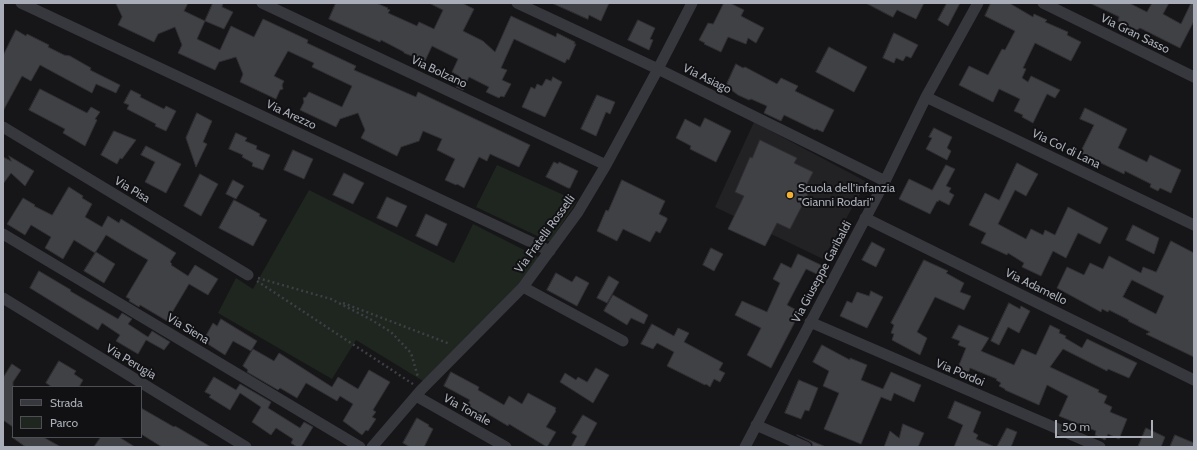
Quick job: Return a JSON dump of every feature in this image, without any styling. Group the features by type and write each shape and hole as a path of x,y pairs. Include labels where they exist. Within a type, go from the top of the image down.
{"street":[{"name":"Via Arezzo","path":"21,3 550,251"},
{"name":"Via Bolzano","path":"262,3 606,165"},
{"name":"Via Asiago","path":"517,3 658,69 885,181"},
{"name":"Via Fratelli Rosselli","path":"372,447 461,348 523,287 550,251 578,212 606,165 692,3"},
{"name":"Via Giuseppe Garibaldi","path":"745,447 866,218 926,97 978,3"},
{"name":"Via Gran Sasso","path":"1043,3 1194,77"},
{"name":"Via Col di Lana","path":"926,97 1194,225"},
{"name":"Via Pisa","path":"3,127 248,275"},
{"name":"Via Adamello","path":"866,218 1194,380"},
{"name":"Via Siena","path":"3,234 360,447"},
{"path":"523,287 623,341"},
{"name":"Via Perugia","path":"3,298 246,447"},
{"name":"Via Pordoi","path":"810,322 1100,447"},
{"name":"Via Tonale","path":"419,393 506,447"},
{"path":"756,425 806,447"}],"path":[{"path":"248,275 331,298 461,348"},
{"path":"248,275 419,393"},
{"path":"331,298 391,332 402,343 411,353 419,393"}],"shaded area":[{"name":"Scuola dell'infanzia \"Gianni Rodari\"","path":"754,122 867,182 823,259 715,207"}],"green space":[{"path":"497,165 577,201 550,242 476,207"},
{"path":"309,190 454,263 473,224 540,258 517,286 423,381 356,340 332,379 218,313 236,278 253,289"}],"building":[{"path":"116,3 188,3 184,11 205,21 197,39 220,50 231,26 254,37 263,19 308,40 307,43 356,66 354,70 416,97 418,92 530,145 519,167 490,154 487,161 479,157 464,188 445,180 455,159 437,150 442,139 423,131 419,141 401,147 397,156 361,138 365,130 358,113 340,119 336,127 300,110 304,102 303,98 306,97 309,92 342,107 352,86 312,67 314,63 288,51 274,76 284,81 282,85 283,89 280,90 276,99 240,82 243,74 236,57 219,62 215,70 178,53 182,45 175,27 158,34 154,42 118,25 122,17"},
{"path":"213,3 223,3 222,7 233,12 224,29 205,21"},
{"path":"336,3 376,3 388,8 387,9 390,10 388,13 417,26 419,22 434,29 443,10 429,3 462,3 474,9 463,31 483,41 495,52 511,16 556,37 557,33 575,42 574,44 576,44 569,60 567,59 565,63 514,39 501,68 507,70 502,80 511,84 504,97 501,96 499,98 486,92 489,87 469,77 463,90 456,87 459,76 452,72 458,59 432,46 425,61 404,53 381,40 380,42 329,19"},
{"path":"552,3 609,3 601,21 589,15 588,19"},
{"path":"724,3 730,3 744,10 741,16 764,28 756,43 748,38 746,44 728,37 721,52 699,40 708,23 713,24"},
{"path":"866,3 924,3 916,19 897,10 893,17"},
{"path":"947,3 960,3 948,26 938,20"},
{"path":"991,3 1009,3 1033,17 1034,14 1047,20 1045,22 1068,32 1067,35 1081,42 1071,61 1035,43 1023,68 1026,69 1022,78 1028,82 1031,76 1060,90 1055,98 1047,94 1033,123 1022,117 1023,115 1014,111 1020,99 999,89 993,102 959,85 969,66 988,75 1002,49 1005,50 1015,31 985,16"},
{"path":"1090,3 1129,3 1147,12 1152,3 1169,3 1163,14 1181,24 1191,3 1194,3 1194,21 1180,48 1140,28 1137,30 1118,21 1119,17"},
{"path":"638,20 655,28 650,39 653,40 649,50 628,40"},
{"path":"16,30 26,36 27,34 49,45 48,47 64,55 70,56 91,68 90,70 120,85 116,93 96,84 92,93 40,65 31,81 22,76 3,111 3,56"},
{"path":"894,33 918,45 911,58 906,56 903,61 896,58 894,63 883,58"},
{"path":"829,47 867,67 854,92 816,72"},
{"path":"736,64 743,68 745,67 777,84 781,78 798,86 795,91 834,110 823,132 816,129 815,130 784,115 781,121 764,113 767,106 738,95 726,86"},
{"path":"553,77 562,82 545,117 522,107 531,87 535,89 537,84 542,86 546,79 551,81"},
{"path":"40,89 87,113 91,107 100,112 95,119 97,120 85,146 63,133 65,129 29,110"},
{"path":"131,90 141,95 140,97 164,109 166,106 176,111 166,131 127,109 129,105 124,103"},
{"path":"597,95 615,102 610,114 606,112 596,136 581,129"},
{"path":"1085,108 1127,129 1118,148 1147,162 1150,155 1181,170 1171,193 1160,188 1158,191 1150,187 1151,184 1125,171 1124,174 1080,153 1094,125 1080,119"},
{"path":"197,113 212,121 203,142 207,144 196,167 186,138"},
{"path":"705,118 731,131 716,162 690,149 691,146 676,138 685,119 700,127"},
{"path":"934,128 952,137 947,148 951,151 947,160 926,149 932,138 929,137"},
{"path":"114,131 136,140 122,159 120,158 117,164 101,155"},
{"path":"236,133 247,138 245,141 257,146 256,149 270,155 263,170 252,166 253,163 242,157 243,155 229,149"},
{"path":"760,140 797,158 794,163 813,172 804,190 809,192 790,229 777,223 765,246 728,229 744,196 735,192 750,157 752,158"},
{"path":"146,146 181,164 166,193 145,182 155,162 141,155"},
{"path":"293,150 313,159 304,179 284,170"},
{"path":"9,156 34,171 25,186 11,173 3,184 3,157 11,161"},
{"path":"554,162 558,164 559,162 578,171 570,188 546,177"},
{"path":"1017,163 1038,174 1026,196 1015,190 998,224 1026,239 1031,229 1043,235 1045,230 1055,235 1068,207 1108,228 1100,244 1078,233 1066,258 1053,251 1041,276 1022,267 1024,263 1008,253 1007,255 981,243 986,233 969,225 985,193 999,200"},
{"path":"946,165 955,169 946,186 951,188 949,192 954,195 949,205 939,200 930,214 899,199 909,179 932,190"},
{"path":"344,173 364,183 353,204 333,195"},
{"path":"200,174 218,184 201,216 184,206"},
{"path":"233,180 244,186 236,199 226,194"},
{"path":"622,180 665,201 659,214 667,218 667,220 660,233 656,231 650,242 623,229 617,241 597,231"},
{"path":"69,187 92,204 85,217 102,227 108,216 119,223 121,219 176,253 170,262 172,264 171,265 188,276 195,265 218,279 208,295 189,284 167,321 140,305 139,307 129,301 130,299 126,297 148,260 106,235 95,253 74,240 63,259 45,248 51,237 31,225 25,235 7,224 23,198 35,205 34,206 52,215"},
{"path":"387,197 407,206 397,227 377,218"},
{"path":"234,200 260,214 259,216 267,220 253,246 219,228"},
{"path":"426,214 447,224 437,246 416,236"},
{"path":"1133,225 1159,238 1154,254 1126,240"},
{"path":"1171,241 1194,253 1194,357 1146,334 1150,332 1128,321 1129,320 1109,310 1108,312 1102,309 1101,312 1057,288 1067,267 1084,275 1090,263 1103,269 1109,256 1141,273 1143,267 1156,272","holes":["1132,280 1164,296 1156,314 1123,297"]},
{"path":"872,242 885,249 876,267 862,260"},
{"path":"711,248 723,254 714,271 703,265"},
{"path":"96,252 115,264 104,283 84,271"},
{"path":"798,254 823,266 819,275 806,269 787,305 800,312 771,368 747,355 761,328 735,315 742,301 767,312 780,283 773,279 781,263 791,268"},
{"path":"924,260 948,271 946,273 964,283 960,292 971,296 964,310 935,297 917,332 927,338 920,355 892,340 894,334 891,333 894,325 891,323"},
{"path":"39,271 118,319 122,313 132,319 128,324 148,337 152,331 170,342 164,350 146,340 138,354 116,341 120,335 102,323 98,330 30,288"},
{"path":"556,273 572,282 576,276 589,283 577,306 547,290"},
{"path":"609,276 619,282 607,303 597,298"},
{"path":"871,291 883,297 867,328 840,316 847,301 852,303 857,292 869,296"},
{"path":"613,295 648,315 644,324 631,318 627,325 604,311"},
{"path":"1009,303 1020,309 1021,306 1030,311 1019,333 1008,327 999,345 991,341"},
{"path":"221,319 257,341 251,351 233,341 225,355 203,341 213,323 217,326"},
{"path":"652,324 674,336 678,328 689,333 684,342 723,363 719,370 725,373 720,382 714,379 710,387 706,384 705,385 667,366 674,352 657,343 653,349 641,344"},
{"path":"959,325 989,338 981,351 1014,365 1022,349 1036,355 1050,325 1060,330 1059,333 1066,336 1065,338 1082,348 1087,339 1137,363 1129,378 1108,369 1107,371 1063,349 1050,367 1099,390 1098,392 1107,396 1104,403 1112,407 1110,412 1127,419 1119,439 1108,434 1105,440 1095,435 1096,431 1059,416 1068,396 1047,385 1039,405 1005,390 999,386 1001,383 996,380 997,379 970,368 968,374 957,370 966,348 958,345 960,341 952,338"},
{"path":"822,345 850,360 850,358 867,365 861,380 883,389 891,372 921,385 914,402 894,393 891,401 881,397 861,444 824,429 839,393 823,386 829,371 813,362"},
{"path":"253,349 274,361 279,353 332,387 338,377 358,389 369,370 390,382 373,410 376,412 372,417 376,419 368,431 366,430 362,435 343,421 353,404 340,396 337,401 306,383 297,398 280,388 278,390 247,372 248,370 243,366"},
{"path":"59,361 76,371 74,374 83,380 80,386 50,386 46,383"},
{"path":"12,364 21,370 12,386 12,426 3,420 3,378"},
{"path":"596,368 609,375 593,403 560,382 565,373 576,380 578,377 587,382"},
{"path":"451,372 479,387 478,390 504,405 509,396 522,404 528,393 556,408 556,411 546,427 556,432 547,447 509,424 508,426 488,414 486,417 467,406 470,400 444,386"},
{"path":"214,377 236,390 240,384 271,402 268,408 300,428 304,422 313,427 301,447 297,447 291,443 293,439 276,428 271,435 252,422 261,407 240,393 230,410 209,397 211,395 205,392"},
{"path":"799,380 818,388 809,411 805,410 801,419 785,413"},
{"path":"955,401 981,412 973,432 978,435 976,439 995,447 954,447 963,425 948,418"},
{"path":"142,409 211,447 162,447 142,435"},
{"path":"583,415 597,423 584,447 571,447 577,436 572,433"},
{"path":"417,418 433,429 424,447 410,447 403,443"},
{"path":"903,424 924,433 918,447 884,447 890,431 899,438"},
{"path":"1007,428 1017,432 1011,447 997,447"},
{"path":"1146,428 1165,437 1161,447 1138,447"},
{"path":"797,435 826,447 813,447 812,443"},
{"path":"1175,435 1194,443 1194,447 1170,447"},
{"path":"13,438 45,438 61,447 26,447"},
{"path":"100,438 121,438 135,447 94,447"}],"place":[{"name":"Scuola dell'infanzia \"Gianni Rodari\"","path":"790,195"}]}
